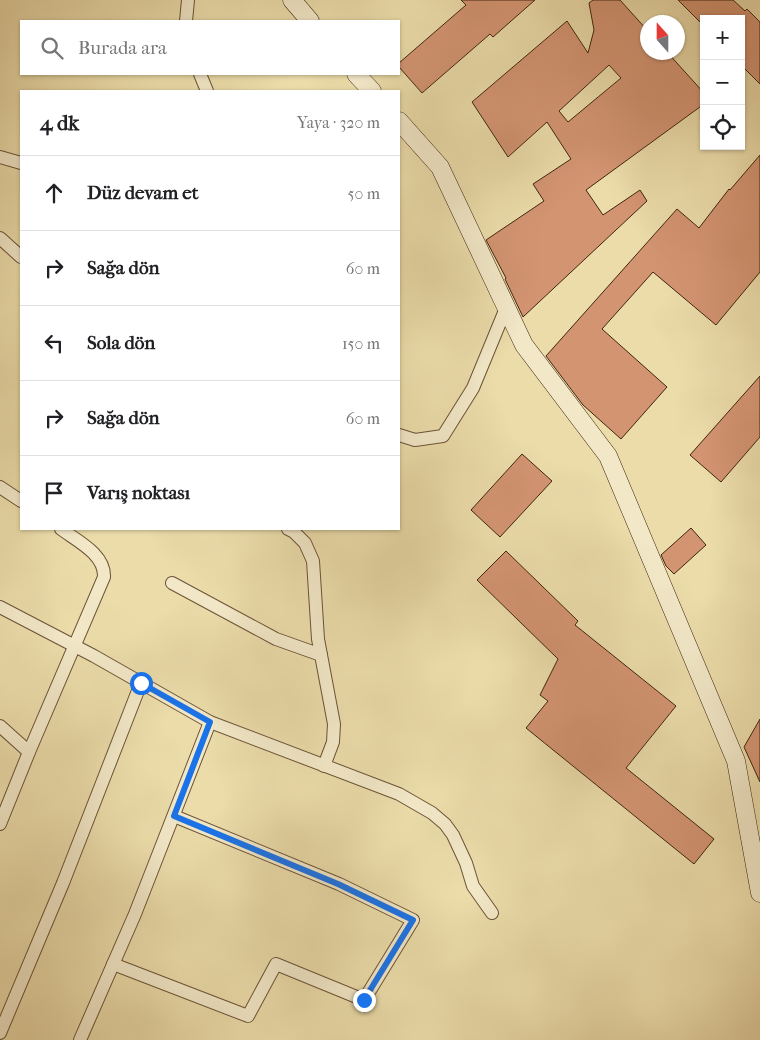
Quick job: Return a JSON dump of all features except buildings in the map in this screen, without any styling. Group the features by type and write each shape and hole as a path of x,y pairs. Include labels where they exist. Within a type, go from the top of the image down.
{"street":[{"path":"186,20 188,0"},
{"path":"292,0 309,20"},
{"path":"200,75 207,90"},
{"path":"357,75 371,90"},
{"path":"400,122 440,167 524,345 608,456 736,761 760,893"},
{"path":"0,157 20,163"},
{"path":"0,238 20,255"},
{"path":"400,435 415,440 442,436 473,388 506,308"},
{"path":"0,487 20,500"},
{"path":"0,824 104,577 100,560 62,530"},
{"path":"289,530 305,543 313,561 318,638 334,724 333,742 324,766"},
{"path":"172,583 276,639 321,655"},
{"path":"0,607 74,645 210,722 399,794 432,813 453,835 466,863 473,886 492,913"},
{"path":"0,1033 63,883 141,683"},
{"path":"80,1040 135,914 210,722"},
{"path":"0,726 29,752"},
{"path":"113,964 248,1016 276,964 364,1000 413,920 338,884 174,816"}],"route":[{"path":"141,683 210,722 174,816 338,884 413,920 364,1000"}]}
